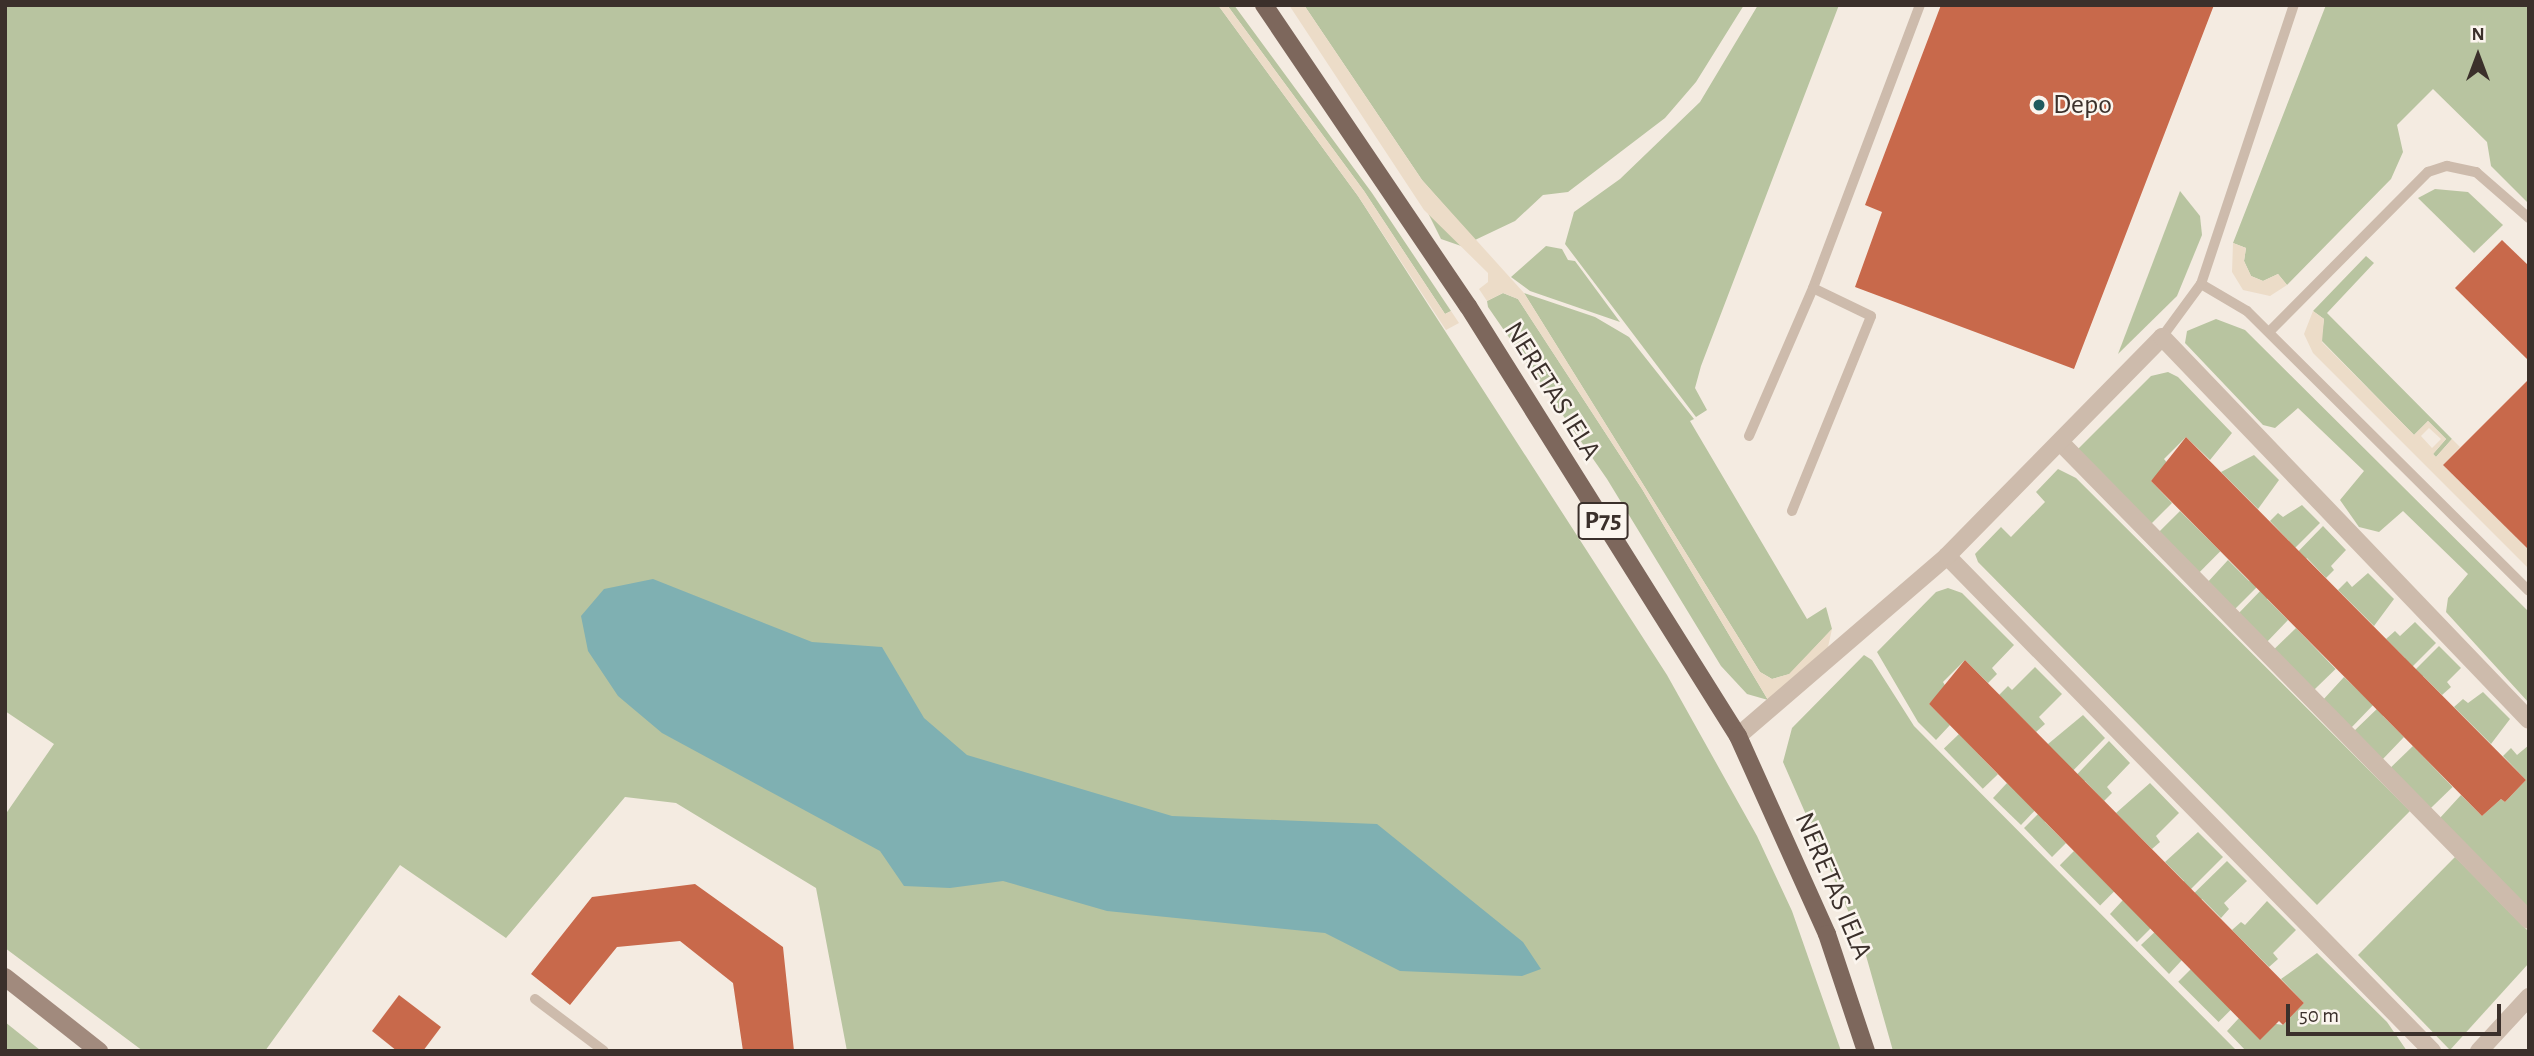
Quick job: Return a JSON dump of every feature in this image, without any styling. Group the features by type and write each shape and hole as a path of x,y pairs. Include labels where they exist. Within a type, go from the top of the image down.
{"main road":[{"name":"NERETAS IELA","path":"1264,5 1468,306 1738,736 1832,947 1866,1051"},
{"path":"5,976 99,1051"}],"street":[{"path":"1738,736 1947,556 2061,443 2162,337 2529,720"},
{"path":"2061,443 2529,920"},
{"path":"1947,556 2432,1051"},
{"path":"2479,1051 2529,998"}],"lane":[{"path":"1749,436 1814,288 1920,5"},
{"path":"2162,337 2201,284 2294,5"},
{"path":"2269,332 2428,172 2457,166 2476,172 2529,218"},
{"path":"2201,284 2236,303 2269,332 2529,591"},
{"path":"1792,511 1871,316 1814,288"},
{"path":"535,999 604,1051"}],"green space":[{"path":"5,5 1218,5 1358,196 1667,675 1757,836 1792,911 1841,1051 847,1051 816,888 676,803 625,797 506,938 400,865 265,1051 143,1051 5,948 5,815 54,744 5,711"},
{"path":"1227,5 1234,5 1372,193 1451,311 1445,314 1364,191"},
{"path":"1304,5 1744,5 1696,82 1665,118 1568,192 1543,195 1515,221 1475,240 1422,180"},
{"path":"1758,5 1839,5 1701,366 1695,388 1707,410 1696,417 1565,244 1574,212 1620,179 1700,102"},
{"path":"2326,5 2529,5 2529,204 2491,166 2487,142 2433,89 2397,125 2403,152 2391,179 2287,285 2278,274 2263,281 2251,276 2244,261 2246,248 2233,243"},
{"path":"2435,189 2468,192 2503,225 2474,253 2418,198"},
{"path":"2180,191 2200,216 2202,235 2177,296 2118,354"},
{"path":"1426,209 1464,247 1441,239"},
{"path":"1546,246 1562,249 1568,260 1575,261 1620,322 1530,291 1511,277"},
{"path":"2366,256 2374,263 2327,313 2452,439 2436,457 2433,454 2446,439 2428,421 2414,435 2321,340 2324,319 2313,311"},
{"path":"1503,293 1518,299 1642,489 1768,700 1747,694 1721,666 1607,479 1488,307 1487,301"},
{"path":"1524,293 1595,317 1629,337 1694,419 1690,421 1807,619 1826,607 1832,629 1790,674 1772,679 1760,672"},
{"path":"2216,319 2245,330 2529,612 2529,703 2446,612 2448,598 2468,574 2403,511 2379,532 2359,527 2340,500 2364,471 2298,408 2275,428 2263,425 2185,343 2187,331"},
{"path":"2168,372 2178,377 2232,433 2210,460 2186,437 2164,459 2168,464 2151,481 2172,503 2148,527 2078,449 2151,376"},
{"path":"2254,455 2279,480 2258,509 2221,472"},
{"path":"2058,469 2076,478 2410,811 2317,905 1978,562 1975,554 2001,527 2011,537 2045,502 2036,492"},
{"path":"2302,505 2320,523 2282,561 2276,555 2289,541 2270,521 2278,513 2283,517"},
{"path":"2180,511 2220,551 2197,575 2157,534"},
{"path":"2323,526 2346,550 2331,566 2334,570 2326,578 2307,558 2293,572 2286,564"},
{"path":"2228,560 2249,581 2261,583 2233,611 2206,584"},
{"path":"2368,573 2394,599 2374,626 2338,590 2347,581 2352,587"},
{"path":"2264,587 2271,594 2267,599 2288,620 2265,644 2237,615"},
{"path":"1948,588 1962,593 2014,645 1992,668 1997,674 1988,683 1965,660 1943,682 1946,687 1929,704 1950,725 1936,740 1918,722 1877,652 1936,592"},
{"path":"2415,622 2436,643 2400,679 2405,658 2386,639 2395,631 2400,636"},
{"path":"2296,628 2336,669 2312,692 2272,651"},
{"path":"2439,646 2461,668 2447,682 2451,687 2442,695 2423,676 2410,689 2403,682"},
{"path":"1864,655 1872,660 1914,726 2237,1051 1893,1051 1863,945 1783,762 1792,728"},
{"path":"2035,667 2062,694 2039,717 2045,724 2036,732 1999,695 2008,686 2012,690"},
{"path":"2344,677 2366,698 2377,701 2350,729 2322,701"},
{"path":"2483,692 2510,719 2491,744 2454,707 2463,699 2468,703"},
{"path":"2381,705 2383,716 2404,737 2381,761 2353,732"},
{"path":"2083,715 2105,738 2060,784 2048,744"},
{"path":"1959,734 1998,774 1983,789 1944,749"},
{"path":"2109,741 2130,763 2107,787 2112,793 2104,801 2085,781 2071,795 2064,788"},
{"path":"2529,745 2529,908 2439,819 2461,795 2482,816 2501,799 2505,802 2526,780 2503,756 2511,748 2517,755"},
{"path":"2413,746 2453,787 2429,810 2389,769"},
{"path":"2007,783 2039,806 2021,825 1993,798"},
{"path":"2150,783 2179,813 2156,836 2160,842 2152,849 2116,813"},
{"path":"2042,810 2045,822 2066,843 2052,857 2024,828"},
{"path":"2198,832 2223,857 2178,902 2171,894 2184,881 2165,862"},
{"path":"2074,851 2114,891 2100,905 2060,865"},
{"path":"2455,857 2529,932 2529,963 2450,1050 2358,955"},
{"path":"2227,861 2247,881 2224,903 2229,909 2221,918 2202,899 2188,912 2182,905"},
{"path":"2123,900 2155,924 2137,942 2110,914"},
{"path":"2267,901 2296,930 2273,953 2278,959 2269,967 2232,930 2241,922 2245,925"},
{"path":"2159,928 2182,960 2169,974 2141,945"},
{"path":"2317,953 2387,1022 2407,1051 2246,1051 2227,1031 2239,1018 2283,1025 2304,1003 2281,979"},
{"path":"2191,969 2231,1009 2219,1022 2178,982"},
{"path":"5,1022 40,1050 49,1051 5,1051"}],"shaded area":[{"path":"1218,5 1227,5 1364,191 1445,314 1451,311 1459,323 1446,330 1358,196"},
{"path":"1289,5 1304,5 1422,180 1524,293 1760,672 1772,679 1789,674 1832,629 1828,647 1768,700 1642,489 1518,299 1503,293 1487,301 1479,289 1488,282 1488,273 1424,210"},
{"path":"2233,243 2246,248 2244,261 2251,276 2263,281 2278,274 2287,285 2270,296 2243,290 2232,272"},
{"path":"2313,311 2324,319 2322,342 2414,435 2428,421 2446,439 2433,454 2436,457 2452,439 2460,447 2443,465 2529,550 2529,569 2313,353 2304,334","holes":["2429,428 2441,439 2432,448 2421,436"]}],"water":[{"path":"653,579 812,642 882,647 924,718 967,755 1172,816 1377,824 1523,942 1541,969 1522,976 1400,971 1325,933 1107,911 1003,881 950,888 904,886 880,851 662,733 618,696 588,651 581,616 604,589"}],"building":[{"name":"Depo","path":"1941,5 2214,5 2074,369 1855,287 1882,212 1865,205"},
{"path":"2502,240 2529,266 2529,361 2455,288"},
{"path":"2529,379 2529,550 2443,465"},
{"path":"2186,437 2526,780 2505,802 2501,799 2482,816 2151,481"},
{"path":"1965,660 2304,1003 2283,1025 2279,1021 2260,1040 1929,704"},
{"path":"695,884 783,947 794,1051 743,1051 733,983 680,941 617,947 570,1005 531,974 592,897"},
{"path":"399,995 441,1027 423,1051 397,1051 372,1031"}],"place":[{"name":"Depo","path":"2039,105"}]}
